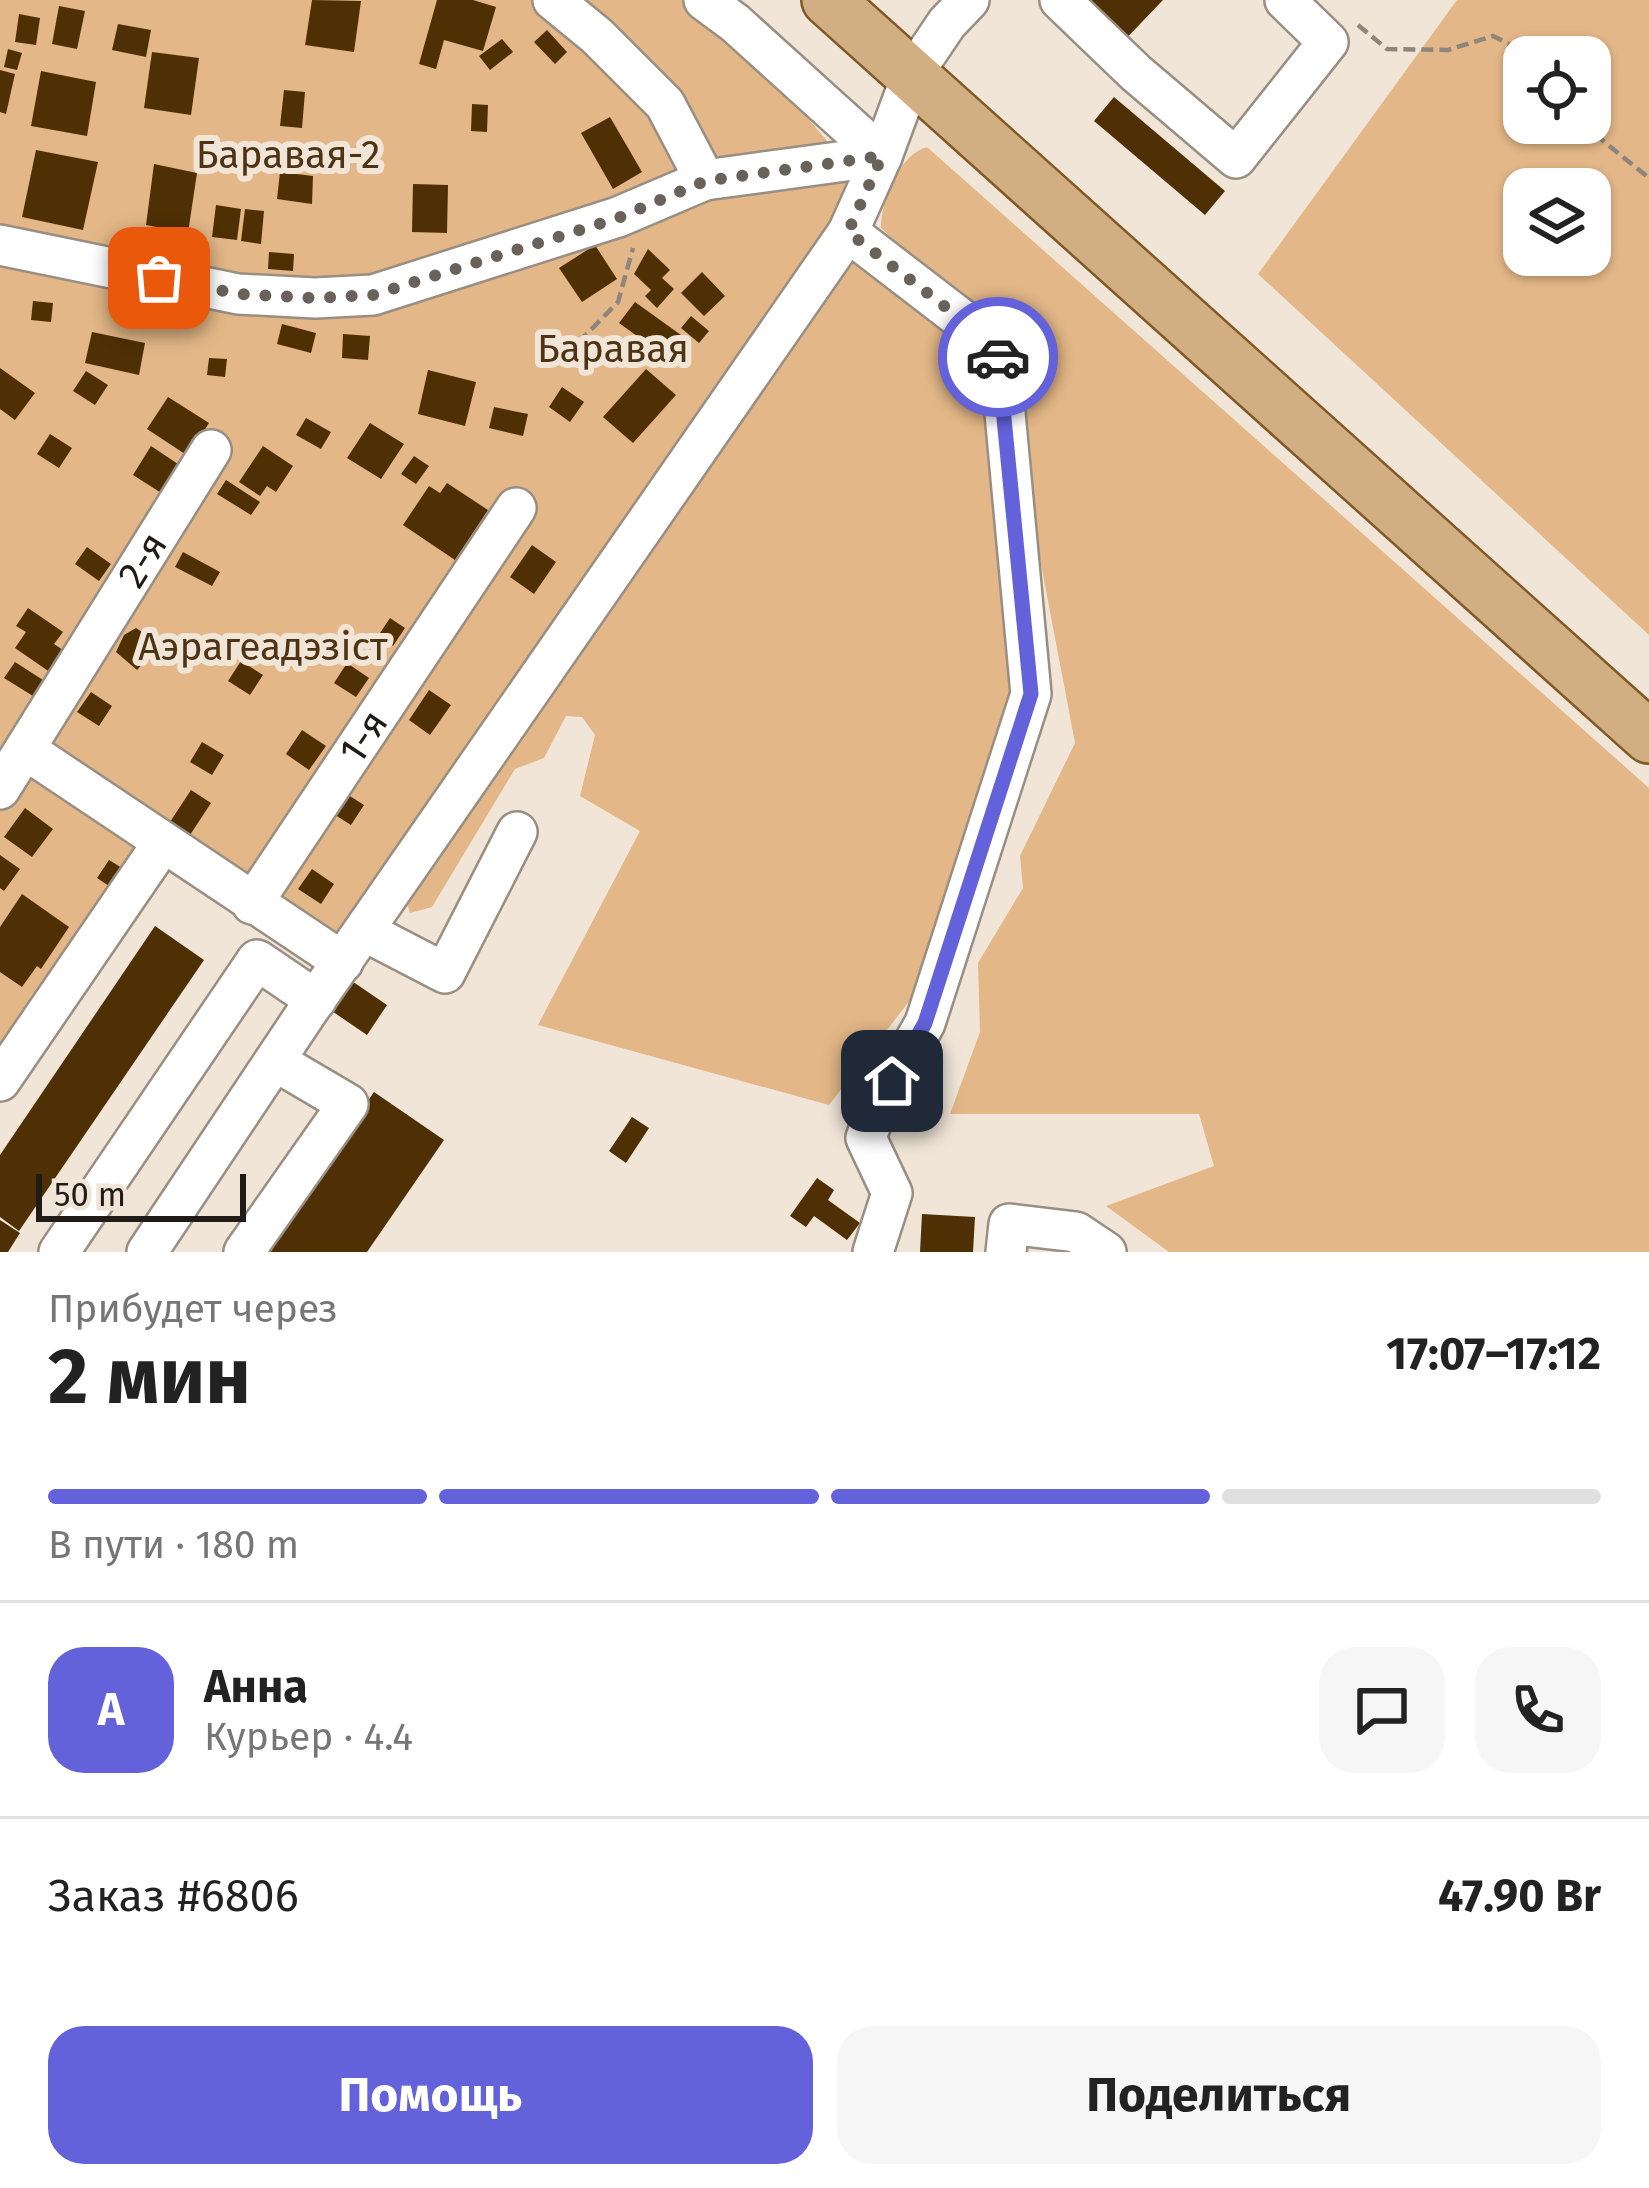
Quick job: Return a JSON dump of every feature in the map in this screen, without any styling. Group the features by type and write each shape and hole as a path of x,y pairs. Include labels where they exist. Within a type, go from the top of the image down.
{"main road":[{"path":"828,0 1649,737"}],"street":[{"path":"553,0 665,104 705,181"},
{"path":"704,0 882,156"},
{"path":"1060,0 1236,158 1328,42 1286,0"},
{"path":"147,1252 848,232 912,75 958,12"},
{"path":"0,245 238,294 373,295 467,267 705,181 882,156"},
{"path":"848,232 969,325 1000,359 1031,694 925,1023 876,1110 866,1138 892,1193 873,1252"},
{"name":"2-я","path":"0,789 211,450"},
{"name":"1-я","path":"252,904 517,508"},
{"path":"26,750 252,904 354,946 445,973 517,832"},
{"path":"0,1082 162,844"},
{"path":"59,1252 257,960 316,1000"},
{"path":"244,1252 348,1105 275,1061"},
{"path":"1006,1252 1009,1224 1076,1232 1106,1252"}],"path":[{"path":"1317,31 1351,18 1387,49 1448,50 1493,36 1503,41"},
{"path":"1607,144 1649,178"},
{"path":"566,355 618,302 651,203"}],"green space":[{"path":"0,0 692,0 732,30 853,171 833,221 848,254 955,335 981,364 995,426 1013,684 914,995 829,1105 538,1025 640,831 580,796 595,735 582,717 566,716 544,758 515,769 432,907 410,913 404,894 331,979 161,867 0,1104"},
{"path":"1457,0 1649,0 1649,635 1258,274"},
{"path":"927,147 1649,788 1649,1252 1169,1252 1106,1206 1214,1166 1199,1114 950,1114 980,1032 978,963 1023,888 1020,856 1075,743 1014,422 979,322 881,228 884,205 900,169"}],"building":[{"path":"312,0 361,1 354,52 305,45"},
{"path":"437,0 473,0 496,7 483,51 444,40 436,69 419,64"},
{"path":"1069,0 1163,0 1118,47"},
{"path":"59,6 85,11 77,49 52,44"},
{"path":"19,14 40,18 36,45 15,42"},
{"path":"118,24 151,30 146,57 112,50"},
{"path":"547,30 567,52 555,64 534,42"},
{"path":"502,39 513,52 490,70 479,56"},
{"path":"8,49 22,53 17,70 4,67"},
{"path":"152,52 199,58 191,115 144,108"},
{"path":"0,70 15,74 6,114 0,112"},
{"path":"41,71 96,82 87,136 31,126"},
{"path":"284,90 305,92 302,128 280,126"},
{"path":"1114,97 1225,191 1205,215 1094,121"},
{"path":"472,104 488,105 487,132 471,131"},
{"path":"610,117 642,172 613,189 581,133"},
{"path":"36,150 98,162 83,230 22,217"},
{"path":"154,164 197,173 188,233 146,225"},
{"path":"280,172 313,176 312,204 277,199"},
{"path":"413,184 448,185 447,233 412,232"},
{"path":"216,205 241,209 237,240 212,237"},
{"path":"245,209 264,211 261,244 241,241"},
{"path":"595,245 617,279 582,302 559,268"},
{"path":"648,249 670,270 662,278 674,289 657,308 645,296 651,290 634,274"},
{"path":"269,252 294,254 293,271 268,269"},
{"path":"702,272 725,296 704,316 681,293"},
{"path":"33,301 53,303 51,322 31,320"},
{"path":"635,302 681,335 666,357 619,323"},
{"path":"691,316 709,331 699,343 681,328"},
{"path":"282,324 316,333 311,353 277,344"},
{"path":"92,332 145,343 139,375 85,363"},
{"path":"343,334 370,336 368,360 342,358"},
{"path":"209,358 227,359 225,377 207,375"},
{"path":"0,368 35,393 15,420 0,409"},
{"path":"646,369 676,395 633,443 603,417"},
{"path":"428,370 476,382 465,426 418,414"},
{"path":"86,371 108,385 95,405 73,391"},
{"path":"562,387 584,402 570,422 549,407"},
{"path":"168,397 209,423 188,456 147,429"},
{"path":"494,407 528,414 523,436 489,428"},
{"path":"306,418 331,432 321,449 296,435"},
{"path":"370,423 404,444 381,479 347,458"},
{"path":"50,434 72,448 59,468 37,454"},
{"path":"151,446 184,468 166,496 133,475"},
{"path":"263,446 293,466 276,492 267,486 260,496 239,482"},
{"path":"414,456 429,466 416,484 401,474"},
{"path":"226,480 260,502 251,515 217,494"},
{"path":"447,483 488,510 455,560 403,525 429,486 440,493"},
{"path":"532,545 556,562 534,594 510,577"},
{"path":"87,547 111,564 99,581 75,564"},
{"path":"183,552 220,572 212,586 175,567"},
{"path":"28,608 63,632 54,644 69,654 54,675 15,648 26,632 16,626"},
{"path":"390,618 405,628 393,646 378,636"},
{"path":"136,628 148,636 146,660 137,670 116,652 124,635"},
{"path":"241,661 263,675 250,695 228,681"},
{"path":"15,662 43,680 33,696 4,678"},
{"path":"347,663 369,678 356,697 334,683"},
{"path":"429,690 451,705 430,735 409,720"},
{"path":"91,692 112,706 99,726 77,712"},
{"path":"302,730 326,746 309,770 286,754"},
{"path":"202,742 224,755 212,775 190,762"},
{"path":"191,790 211,803 188,838 168,825"},
{"path":"342,791 364,805 351,825 329,811"},
{"path":"25,808 53,829 32,857 4,837"},
{"path":"0,855 20,869 4,891 0,888"},
{"path":"109,860 122,868 109,886 97,878"},
{"path":"312,869 334,884 321,904 298,889"},
{"path":"22,894 69,927 41,969 37,966 22,987 0,972 0,927"},
{"path":"155,926 204,960 19,1231 0,1217 0,1155"},
{"path":"343,975 387,1005 367,1035 323,1005"},
{"path":"374,1092 444,1140 367,1252 264,1252"},
{"path":"632,1117 649,1128 626,1163 609,1151"},
{"path":"817,1178 834,1190 828,1200 860,1223 847,1240 814,1216 806,1227 790,1216"},
{"path":"922,1214 975,1217 973,1252 920,1252"},
{"path":"0,1220 20,1233 8,1252 0,1252"}],"way so far":[{"path":"159,278 238,294 373,295 618,218 705,181 882,156 848,232 969,325 998,357"}],"route":[{"path":"892,1081 925,1023 1031,694 998,357"}],"park label":[{"name":"Баравая-2","path":"288,155"},
{"name":"Баравая","path":"613,349"},
{"name":"Аэрагеадэзіст","path":"263,647"}]}
